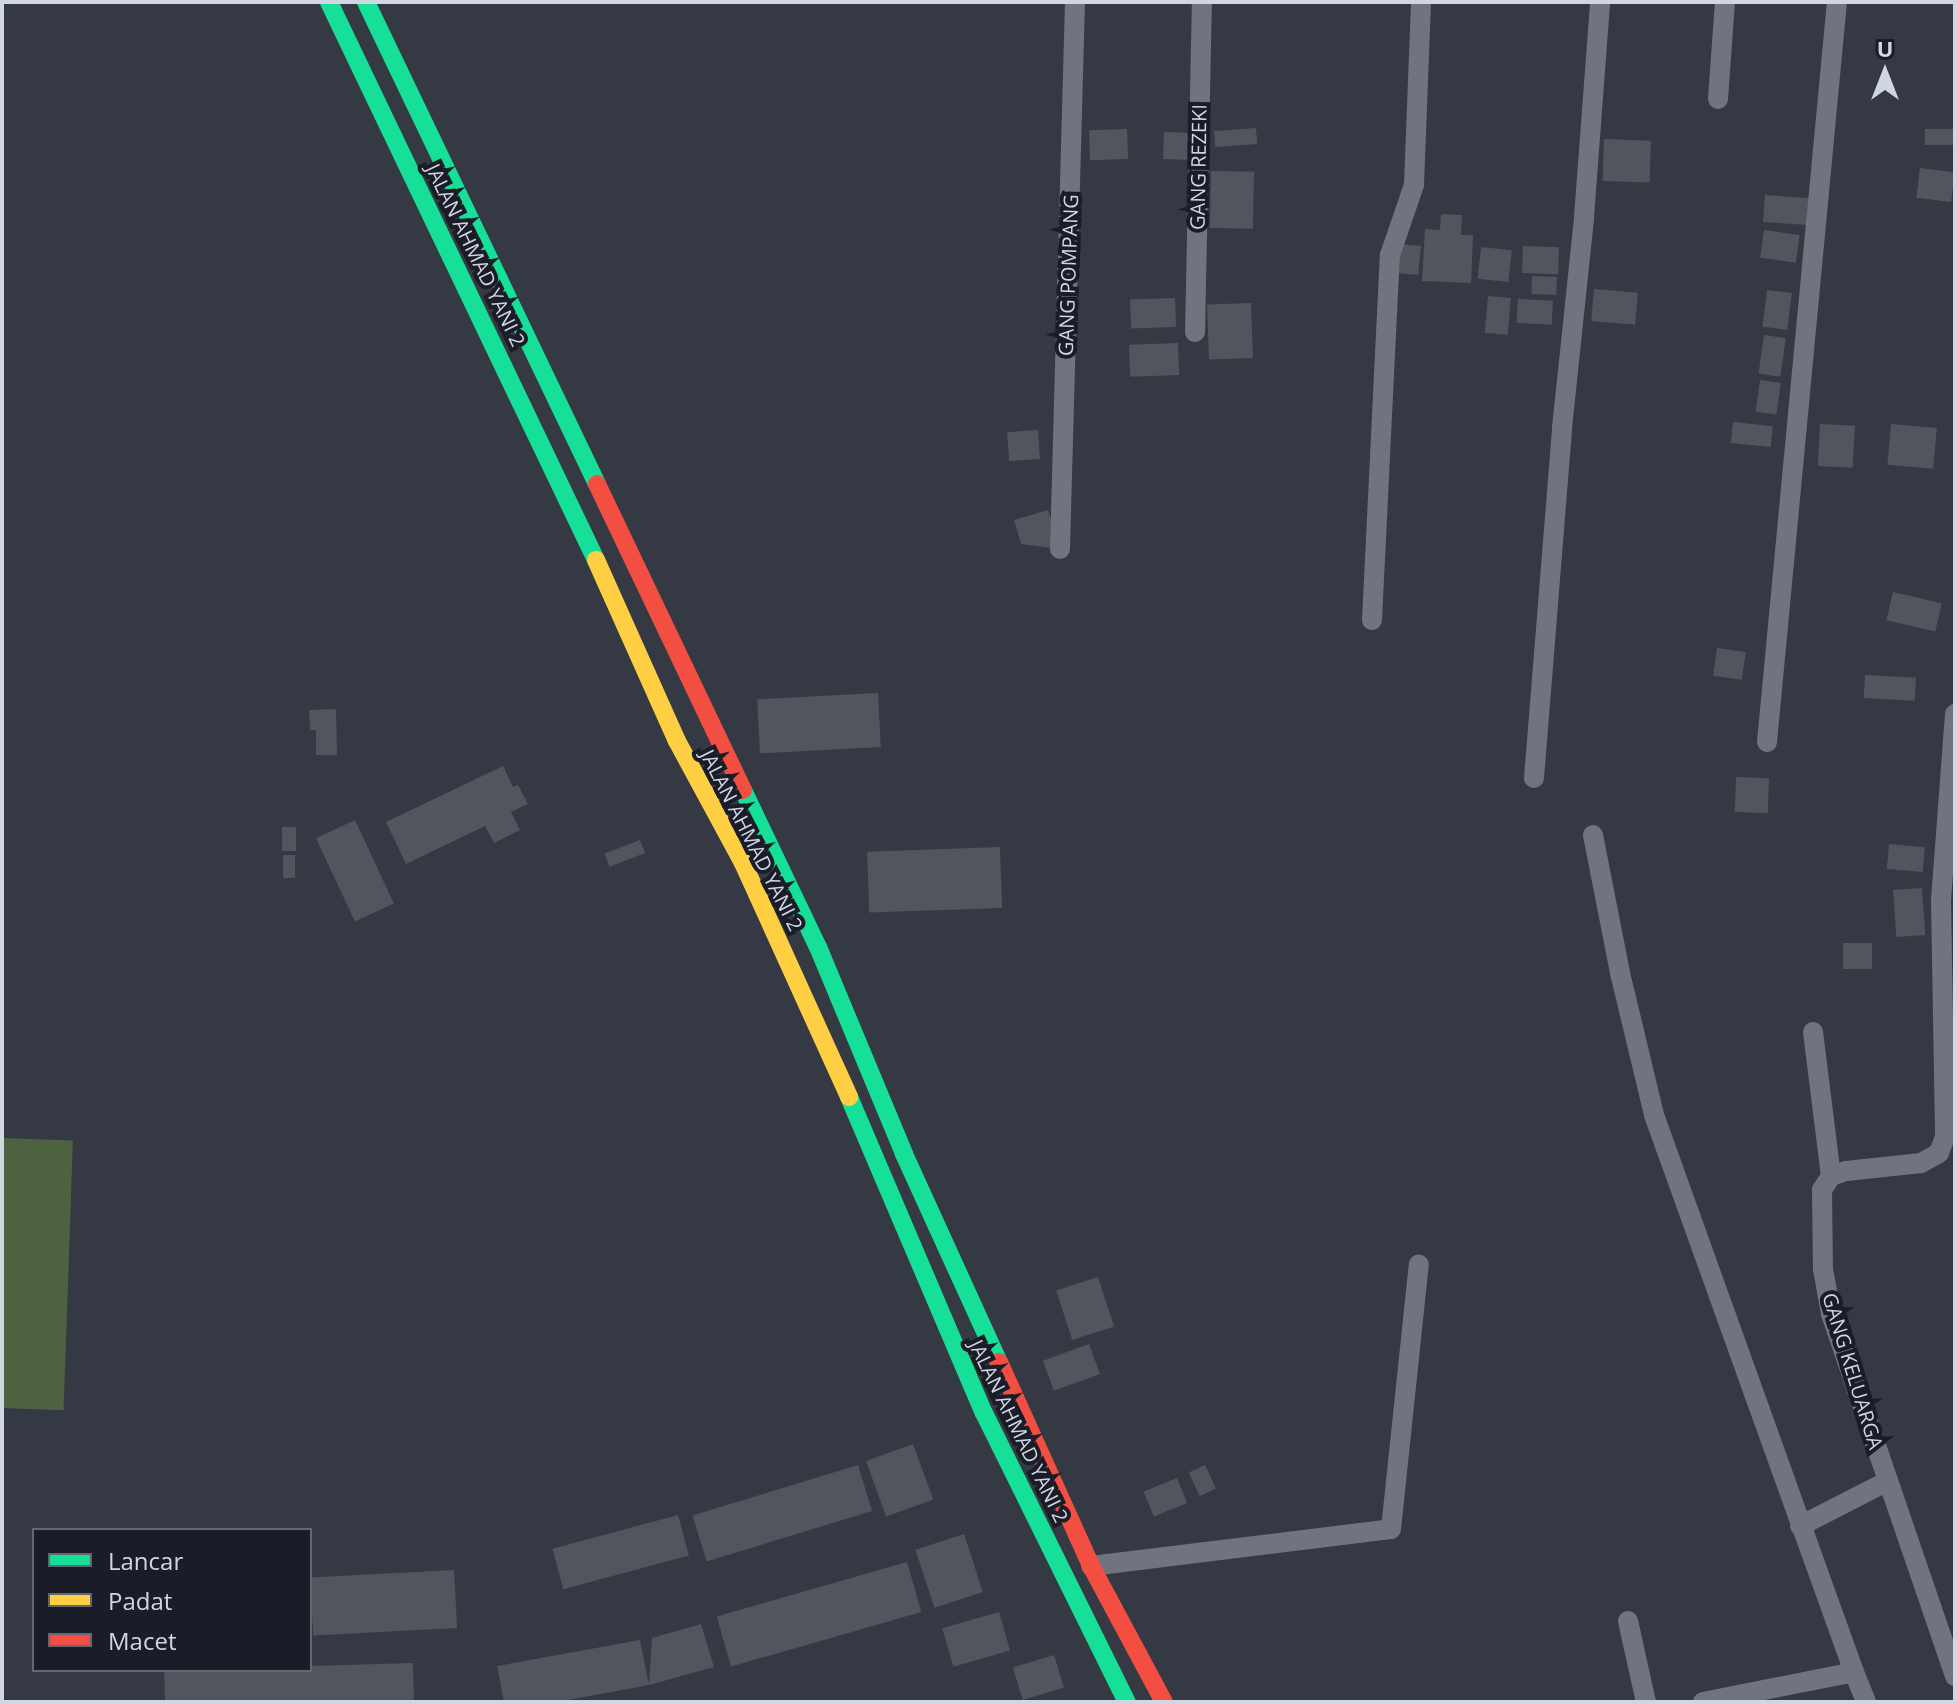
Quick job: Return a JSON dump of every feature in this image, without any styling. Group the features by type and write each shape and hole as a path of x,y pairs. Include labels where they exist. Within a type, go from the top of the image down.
{"highway":[{"name":"JALAN AHMAD YANI 2","path":"329,2 557,472 677,741 749,876 882,1170 929,1290 984,1413 1127,1702"},
{"name":"JALAN AHMAD YANI 2","path":"366,2 818,947 904,1154 1091,1566 1164,1702"},
{"path":"440,232 470,221"}],"street":[{"name":"GANG POMPANG","path":"1060,549 1075,2"},
{"name":"GANG REZEKI","path":"1195,332 1202,2"},
{"path":"1372,620 1390,255 1414,185 1421,2"},
{"path":"1534,778 1600,2"},
{"path":"1718,99 1725,2"},
{"path":"1767,742 1837,2"},
{"path":"1813,1032 1831,1176 1921,1163 1947,1154 1941,902 1955,714"},
{"path":"1593,835 1620,973 1654,1115 1866,1702"},
{"name":"GANG KELUARGA","path":"1831,1176 1822,1190 1823,1269 1831,1314 1955,1676"},
{"path":"1091,1566 1391,1529 1419,1264"},
{"path":"1800,1526 1888,1481"},
{"path":"1628,1621 1646,1702"},
{"path":"1703,1702 1854,1672"}],"green space":[{"path":"2,1138 73,1140 64,1410 2,1408"}],"building":[{"path":"1256,128 1257,144 1215,147 1214,131"},
{"path":"1127,129 1128,159 1090,160 1089,130"},
{"path":"1925,129 1955,129 1955,145 1925,145"},
{"path":"1164,132 1188,133 1187,160 1163,159"},
{"path":"1604,139 1651,141 1650,183 1603,181"},
{"path":"1920,168 1955,172 1951,202 1916,198"},
{"path":"1211,171 1254,172 1253,229 1210,228"},
{"path":"1765,195 1809,198 1807,225 1763,222"},
{"path":"1441,214 1462,215 1461,235 1473,235 1471,283 1422,281 1425,229 1440,230"},
{"path":"1764,230 1800,235 1796,263 1760,258"},
{"path":"1398,244 1421,246 1418,275 1395,273"},
{"path":"1523,246 1559,247 1558,274 1522,273"},
{"path":"1481,247 1512,250 1508,282 1478,279"},
{"path":"1532,276 1557,277 1556,295 1531,294"},
{"path":"1594,289 1638,293 1635,325 1591,321"},
{"path":"1767,290 1792,293 1787,330 1762,327"},
{"path":"1488,296 1511,298 1508,335 1485,333"},
{"path":"1175,298 1176,327 1131,329 1130,300"},
{"path":"1518,299 1553,301 1552,325 1517,323"},
{"path":"1251,303 1253,358 1209,360 1207,305"},
{"path":"1764,335 1786,338 1780,377 1759,374"},
{"path":"1178,343 1179,375 1130,377 1129,345"},
{"path":"1760,380 1781,383 1776,415 1756,412"},
{"path":"1733,422 1773,426 1771,447 1731,443"},
{"path":"1820,424 1855,426 1853,468 1818,466"},
{"path":"1891,424 1937,428 1933,469 1887,465"},
{"path":"1038,430 1040,459 1009,461 1007,432"},
{"path":"1048,510 1060,549 1021,544 1014,520"},
{"path":"1893,592 1942,603 1935,632 1886,620"},
{"path":"1717,648 1746,652 1742,680 1713,676"},
{"path":"1865,675 1916,678 1915,701 1864,698"},
{"path":"878,693 881,747 760,753 757,699"},
{"path":"336,709 337,755 316,755 316,730 310,730 309,710"},
{"path":"503,766 513,787 518,785 528,804 511,812 520,830 494,843 485,826 406,864 386,822"},
{"path":"1736,777 1769,778 1768,813 1735,812"},
{"path":"355,820 394,903 355,922 316,838"},
{"path":"282,827 296,827 296,851 282,851"},
{"path":"640,840 645,853 610,867 605,854"},
{"path":"1889,844 1925,847 1923,872 1887,869"},
{"path":"1000,847 1002,908 869,913 867,852"},
{"path":"283,855 295,855 295,878 283,878"},
{"path":"1922,888 1925,935 1896,937 1893,890"},
{"path":"1843,943 1872,943 1872,969 1843,969"},
{"path":"1098,1277 1114,1326 1072,1340 1056,1291"},
{"path":"1089,1344 1100,1374 1054,1391 1043,1361"},
{"path":"913,1444 933,1499 886,1517 866,1461"},
{"path":"858,1465 872,1511 707,1561 693,1516"},
{"path":"1205,1465 1216,1489 1200,1496 1189,1473"},
{"path":"1177,1478 1187,1503 1154,1517 1144,1491"},
{"path":"678,1515 689,1556 563,1589 552,1549"},
{"path":"964,1534 983,1592 934,1608 915,1550"},
{"path":"907,1562 921,1612 731,1667 717,1617"},
{"path":"454,1570 457,1628 313,1635 312,1577"},
{"path":"999,1612 1010,1650 953,1667 942,1628"},
{"path":"701,1624 714,1667 649,1685 652,1638"},
{"path":"640,1640 649,1685 557,1702 504,1702 497,1666"},
{"path":"1054,1655 1064,1688 1023,1700 1013,1668"},
{"path":"413,1663 414,1702 165,1702 164,1672 312,1672 312,1666"}],"traffic: fast":[{"path":"329,2 596,560"},
{"path":"366,2 597,484"},
{"path":"743,790 818,947 904,1154 999,1362"},
{"path":"849,1097 984,1413 1127,1702"}],"traffic: slow":[{"path":"596,560 677,741 743,863 849,1097"}],"traffic: jam":[{"path":"597,484 743,790"},
{"path":"999,1362 1091,1566 1164,1702"}]}
